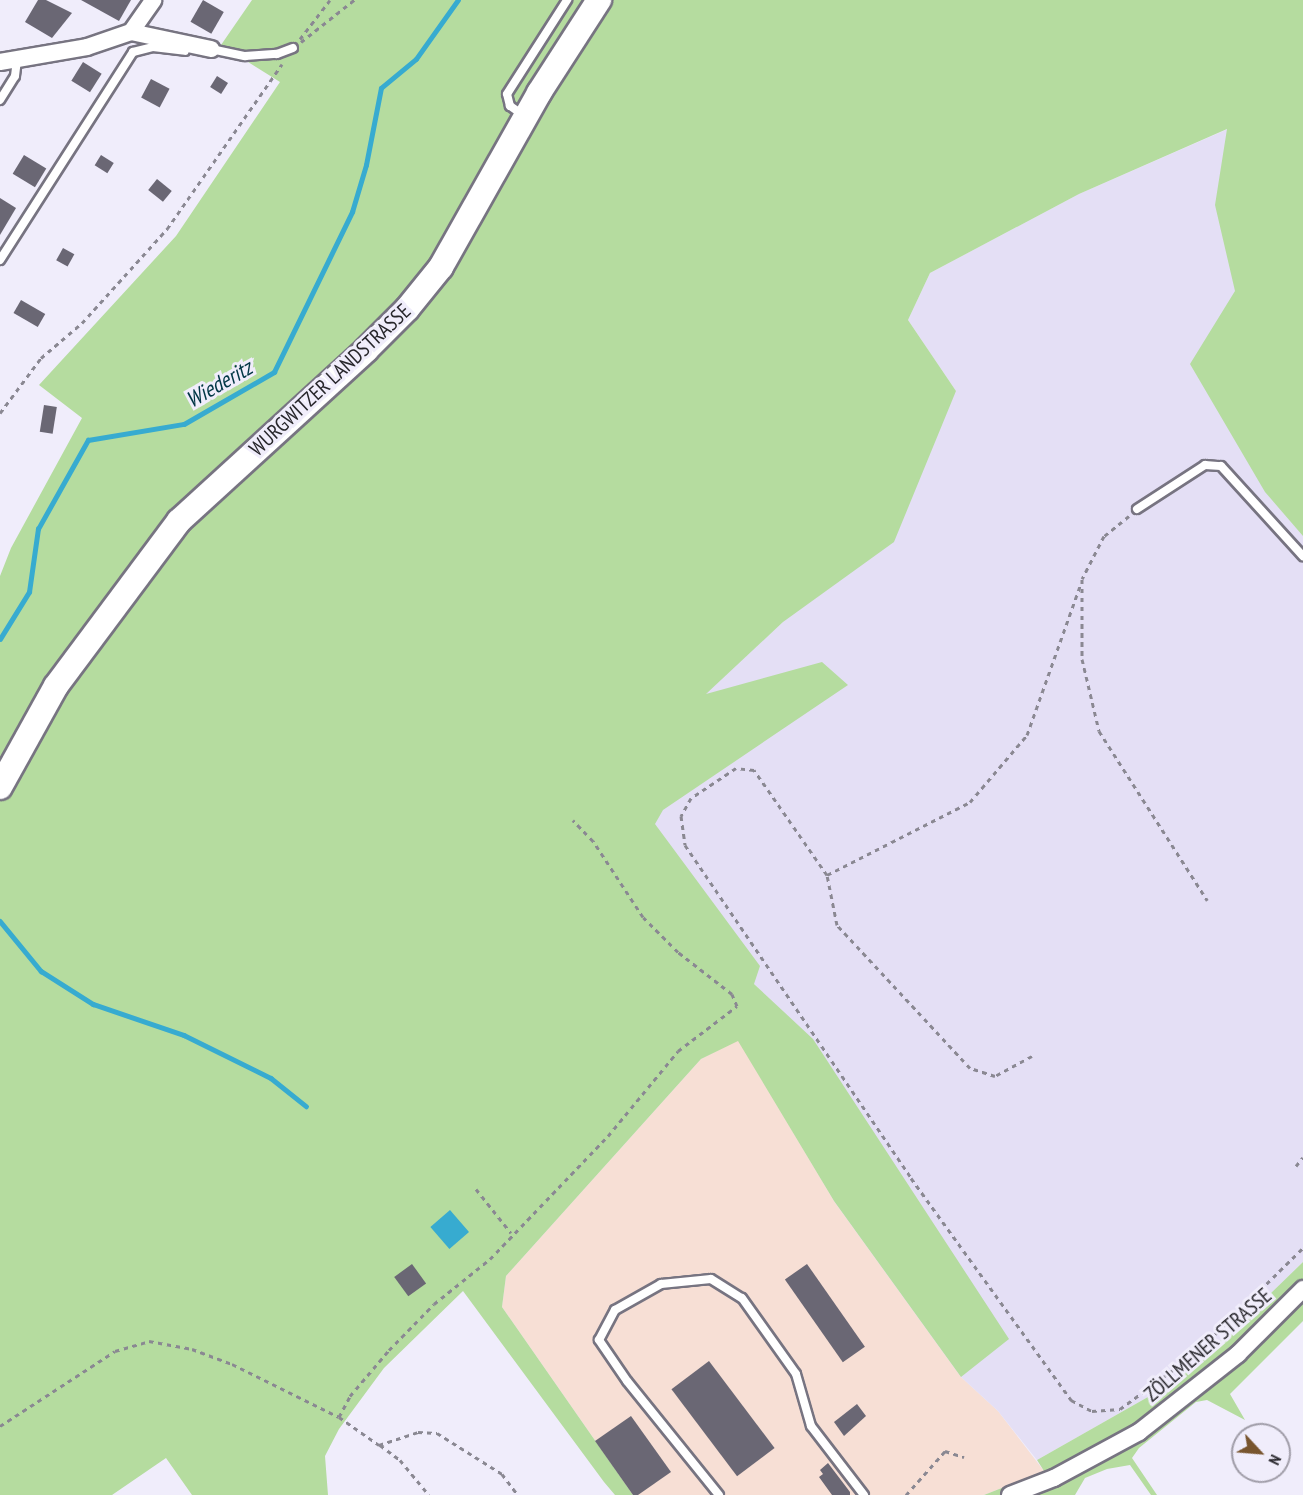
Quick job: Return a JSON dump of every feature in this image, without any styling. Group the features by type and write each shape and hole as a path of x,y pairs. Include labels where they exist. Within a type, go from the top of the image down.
{"main road":[{"name":"WURGWITZER LANDSTRASSE","path":"0,787 27,734 75,659 179,521 407,309 441,267 526,117 599,0"}],"street":[{"path":"131,32 153,0"},
{"path":"8,61 87,47 131,32 202,51"},
{"name":"ZÖLLMENER STRASSE","path":"1010,1495 1054,1478 1139,1432 1238,1354 1303,1289"}],"lane":[{"path":"526,117 510,106 507,94 564,1"},
{"path":"0,260 133,52 153,47 245,56 277,54 293,48"},
{"path":"0,100 15,76 8,61"},
{"path":"1137,509 1205,465 1221,466 1303,556"},
{"path":"719,1495 599,1340 615,1310 661,1284 711,1279 742,1298 796,1374 811,1426 862,1495"},
{"path":"710,1485 727,1495"}],"path":[{"path":"0,414 41,358 82,323 167,229 293,48 330,0"},
{"path":"312,33 354,0"},
{"path":"827,875 969,802 1020,744 1027,735 1082,579 1104,536 1137,509"},
{"path":"1082,579 1082,659 1099,731 1207,900"},
{"path":"1032,1056 995,1076 970,1068 837,925 827,875 754,770 736,768 691,798 681,816 686,845 911,1178 1071,1400 1092,1411 1120,1409 1196,1353 1303,1248"},
{"path":"339,1417 350,1396 389,1350 434,1304 490,1259 512,1233 608,1136 678,1051 737,1005 732,994 678,952 643,917 593,841 573,820"},
{"path":"1296,1166 1303,1157"},
{"path":"476,1190 512,1233"},
{"path":"0,1426 115,1351 149,1341 192,1349 232,1364 339,1417 400,1460 429,1495"},
{"path":"379,1445 418,1432 437,1433 502,1474 518,1495"},
{"path":"906,1495 945,1451 964,1457"}],"shaded area":[{"path":"1228,129 1303,268 1303,1262 1231,1332 1162,1389 1037,1460 998,1411 961,1377 834,1201 780,1009 636,870 705,694 783,622 956,391 908,320 930,273 1079,194"},
{"path":"738,1040 834,1201 961,1377 998,1411 1044,1471 984,1495 633,1495 502,1307 506,1276 701,1059"}],"green space":[{"path":"252,0 1303,0 1303,536 1265,492 1190,364 1235,291 1215,205 1227,129 1079,194 930,273 908,320 956,391 894,542 783,622 706,694 822,662 848,685 663,810 655,824 760,966 754,984 813,1039 1009,1339 961,1377 834,1201 738,1041 701,1059 506,1276 502,1307 633,1495 615,1495 604,1482 463,1291 384,1368 339,1429 325,1456 328,1495 192,1495 166,1458 112,1495 0,1495 0,576 11,548 82,418 39,385 176,236 280,82 221,45"},
{"path":"1303,1262 1303,1321 1230,1394 1245,1420 1207,1400 1196,1402 1139,1448 1132,1458 1157,1495 1151,1495 1130,1465 1107,1469 1085,1478 1075,1495 984,1495 1044,1471 1037,1460 1162,1389 1231,1332"}],"water":[{"path":"450,1210 469,1232 449,1249 430,1227"}],"building":[{"path":"38,0 46,0 72,13 52,38 25,22"},
{"path":"81,0 131,0 119,21"},
{"path":"203,0 224,12 211,34 190,22"},
{"path":"83,62 102,74 90,92 71,81"},
{"path":"217,76 228,83 221,94 210,87"},
{"path":"151,79 170,89 160,107 141,98"},
{"path":"24,155 46,168 35,187 13,174"},
{"path":"101,155 114,163 107,173 95,165"},
{"path":"157,179 172,191 163,202 148,190"},
{"path":"0,198 16,208 0,235"},
{"path":"63,248 74,254 68,267 56,260"},
{"path":"21,300 45,314 38,327 14,313"},
{"path":"44,405 57,407 53,434 40,432"},
{"path":"412,1264 426,1283 408,1296 394,1277"},
{"path":"807,1264 865,1347 843,1362 785,1279"},
{"path":"709,1361 775,1448 737,1476 671,1389"},
{"path":"857,1404 866,1416 844,1436 834,1422"},
{"path":"631,1416 671,1472 638,1495 633,1495 595,1441"},
{"path":"828,1463 850,1495 832,1495 819,1477 823,1474 820,1470"}],"waterway":[{"name":"Wiederitz","path":"0,639 29,592 38,529 88,440 184,424 274,372 352,212 366,165 381,88 416,59 458,0"},
{"path":"0,921 41,971 93,1004 184,1035 271,1078 306,1106"}]}
